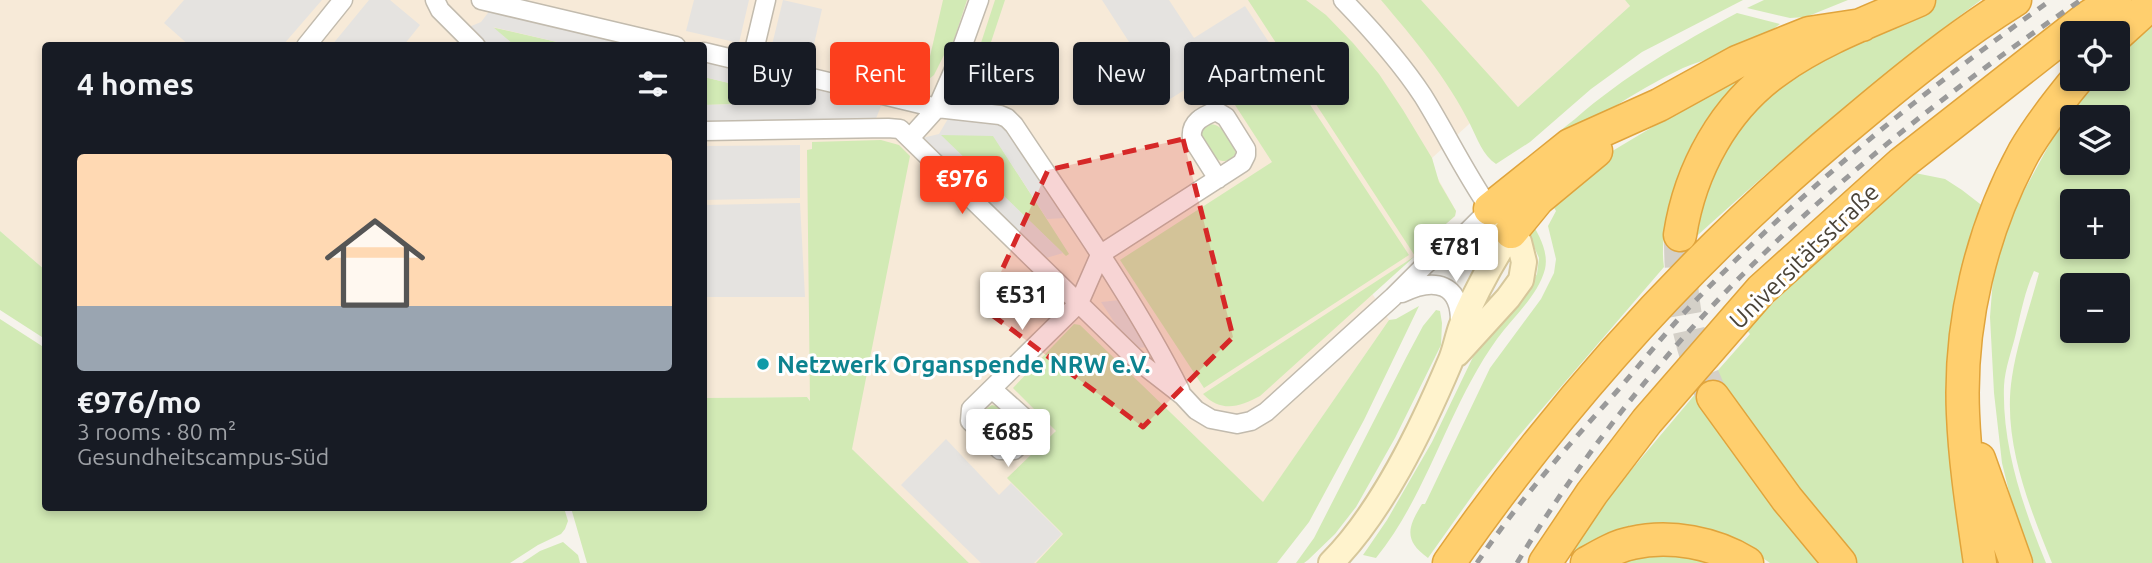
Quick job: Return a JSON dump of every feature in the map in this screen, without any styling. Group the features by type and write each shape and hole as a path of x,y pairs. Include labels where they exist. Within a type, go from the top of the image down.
{"highway":[{"path":"1680,235 1692,185 1707,151 1726,120 1748,95 1777,70 1815,47 1919,0"},
{"path":"1449,563 1540,439 1595,373 1695,267 1823,146 1977,24 2015,0"},
{"name":"Universitätsstraße","path":"1545,563 1592,493 1647,421 1761,290 1902,163 2087,18 2115,0"},
{"path":"2130,23 2152,3"},
{"path":"1490,209 1570,145 1659,105 1737,62 1809,33 1862,25"},
{"path":"1980,563 1963,413 1966,331 1985,244 2002,197 2025,151 2067,91"},
{"path":"1511,232 1547,191 1589,156 1659,105"},
{"path":"1713,397 1787,499 1840,563"},
{"path":"1963,413 2016,563"},
{"path":"1587,563 1605,552 1632,542 1667,540 1702,544 1735,555 1747,563"}],"street":[{"path":"309,42 343,0"},
{"path":"435,0 440,10 472,42"},
{"path":"481,0 659,42"},
{"path":"756,42 766,0"},
{"path":"910,138 937,108 979,0"},
{"path":"1343,0 1405,71 1422,95 1459,161 1490,209 1519,243 1523,254 1521,280 1452,359"},
{"path":"707,53 728,58"},
{"path":"816,79 937,108 1007,118 1158,346 1183,396"},
{"path":"707,131 900,130 1138,361 1183,396 1196,410 1211,419 1237,424 1251,421 1266,412 1426,264 1463,236 1490,209"},
{"path":"992,389 1079,303 1100,255 1218,179"},
{"path":"1331,563 1348,545 1385,490 1452,359 1460,329 1490,266 1511,232"},
{"path":"1392,297 1418,286 1439,285 1447,288 1457,299 1460,329"}],"highlighted area":[{"path":"1183,139 1233,337 1143,427 984,309 1048,170"}],"shaded area":[{"path":"0,0 1625,0 1630,6 1518,107 1504,92 1432,158 1436,175 1456,211 1455,216 1424,243 1415,256 1368,287 1389,320 1263,503 1205,563 969,563 852,449 807,397 707,398 707,42 42,42 42,267 0,231"},
{"path":"184,0 322,0 286,42 185,42 164,23"},
{"path":"369,0 390,0 420,25 406,42 334,42"},
{"path":"694,0 749,0 739,42 686,31"},
{"path":"783,0 822,9 815,42 773,42"},
{"path":"1102,0 1169,0 1194,38 1245,6 1269,42 1184,42 1184,90 1170,99 1170,42 1129,42"},
{"path":"491,9 633,42 557,42 493,27 510,42 482,42 470,32 469,27 481,22"},
{"path":"707,60 728,65 728,83 707,78"},
{"path":"816,85 830,89 830,105 881,105 875,121 707,124 707,105 816,105"},
{"path":"949,117 993,119 1009,128 1066,218 1047,219 993,136 941,135 1063,253 1043,259 924,144 922,138 939,134"},
{"path":"800,145 800,198 707,200 707,146"},
{"path":"800,203 805,297 707,297 707,205"},
{"path":"1120,300 1150,347 1134,348 1101,302"},
{"path":"946,439 999,495 1011,483 1062,534 1034,563 981,563 901,485"}],"green space":[{"path":"943,0 967,0 953,42 944,42 944,55 930,78 930,56"},
{"path":"995,0 1005,0 991,42 981,42"},
{"path":"1248,0 1306,0 1326,15 1353,43 1379,74 1403,110 1432,158 1439,182 1456,211 1455,216 1424,243 1415,256 1316,105 1349,105 1349,42 1275,42"},
{"path":"1381,0 1421,0 1518,107 1630,6 1625,0 1743,0 1642,52 1591,89 1530,142 1496,164 1484,152 1461,107 1440,75"},
{"path":"1764,0 1848,0 1806,17 1790,18 1747,8"},
{"path":"1933,0 1981,0 1831,119 1687,245 1713,157 1780,76"},
{"path":"1737,13 1780,24 1750,45 1692,64 1664,77 1540,152 1565,127 1632,75"},
{"path":"2152,25 2152,563 2052,563 2027,496 2014,449 2011,425 2012,377 2039,273 2034,271 2007,366 2004,409 2016,476 2046,563 2034,563 2014,512 2002,463 1994,393 1990,317 1993,278 2018,202 2060,125 2060,175 2130,175 2130,105 2077,105 2089,91 2130,91 2130,46"},
{"path":"491,27 557,42 510,42"},
{"path":"1736,77 1739,81 1703,124 1680,171 1665,230 1664,267 1517,438 1428,558 1411,539 1411,526 1422,504 1425,504 1490,368 1541,299 1554,273 1556,259 1548,226 1556,211 1550,201 1589,165"},
{"path":"707,78 728,83 728,104 707,105"},
{"path":"1235,105 1310,105 1409,255 1204,388 1120,260 1272,162"},
{"path":"1208,124 1218,126 1229,138 1236,153 1231,159 1219,160 1209,151 1201,132 1201,128"},
{"path":"940,135 993,135 1069,254 1066,256"},
{"path":"881,140 899,145 910,156 852,449 969,563 587,563 572,511 707,511 707,398 807,397 810,401 807,150 812,149 812,142"},
{"path":"1915,173 1945,179 1984,207 1972,258 1973,563 1848,563 1712,377 1750,334 1746,329 1848,231"},
{"path":"1530,219 1542,243 1545,256 1542,279 1480,365 1425,478 1394,532 1376,558 1363,555 1387,520 1432,442 1473,357 1537,274 1539,258 1524,224"},
{"path":"0,231 42,267 42,337 0,310"},
{"path":"1415,256 1260,396 1238,405 1224,406 1203,394"},
{"path":"1419,306 1364,420 1309,522 1277,563 1036,563 1063,534 1007,478 1056,431 1013,388 1074,324 1080,325 1263,502 1389,320"},
{"path":"1436,310 1440,311 1442,323 1441,345 1395,438 1356,507 1335,534 1304,563 1296,563 1314,538 1423,326"},
{"path":"0,319 42,346 42,511 565,511 568,521 561,534 510,563 0,563"},
{"path":"1697,392 1703,404 1822,563 1770,563 1742,544 1578,553 1572,550 1606,500"},
{"path":"992,405 1014,420 1020,433 1010,439 1005,438 982,419 983,411"},
{"path":"563,542 578,555 580,563 522,563 540,551"},
{"path":"1650,552 1685,553 1718,563 1610,563"}],"tunnel":[{"path":"1680,235 1686,318 1696,358 1713,397"}],"railway":[{"path":"1477,563 1509,518 1562,453 1680,317 1742,254 1870,139 1959,68 2051,0"},
{"path":"1517,563 1573,477 1634,396 1698,321 1767,250 1840,183 1917,119 2081,0"}],"place":[{"name":"Netzwerk Organspende NRW e.V.","path":"763,364"}]}
